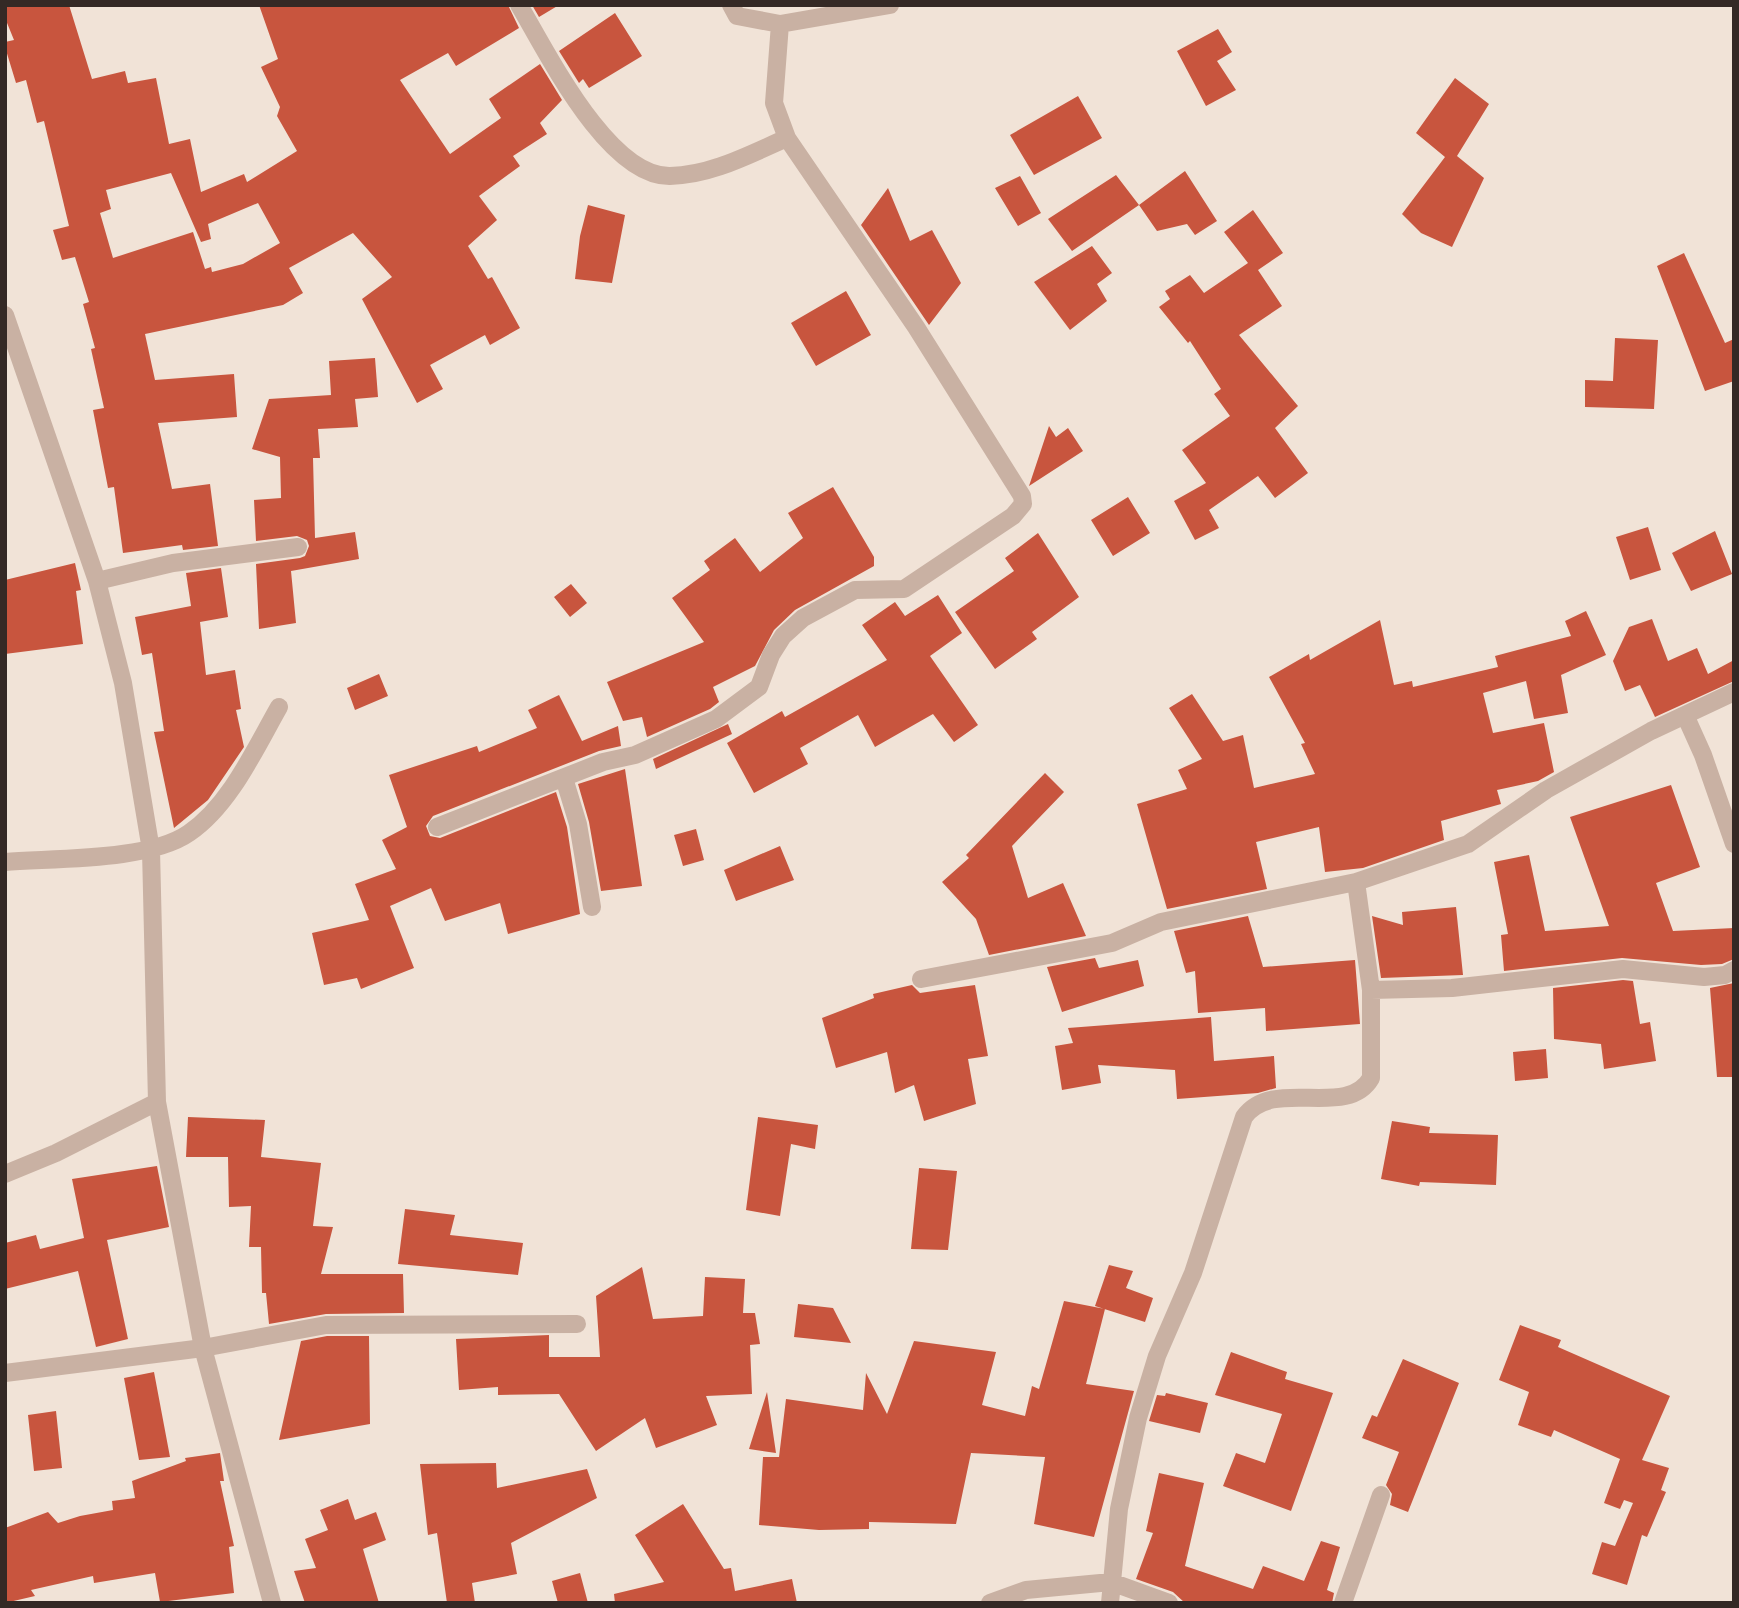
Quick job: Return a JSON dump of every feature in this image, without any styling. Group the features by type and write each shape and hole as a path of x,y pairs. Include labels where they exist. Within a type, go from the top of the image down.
{"street":[{"path":"519,5 583,109 631,162 651,173 668,176 698,173 728,164 787,138"},
{"path":"734,11 780,24 890,5"},
{"path":"438,827 603,762 646,751 716,719 760,687 777,645 803,618 855,590 904,589 1013,516 1023,504 1022,496 916,327 787,138 774,103 780,24"},
{"path":"5,315 97,581 123,683 151,850 157,1102 203,1348 272,1603"},
{"path":"97,581 173,563 298,547"},
{"path":"921,979 1112,943 1161,922 1356,882 1468,844 1546,790 1685,715 1734,692"},
{"path":"5,862 151,850 189,833 226,795 279,707"},
{"path":"1685,715 1703,755 1734,844"},
{"path":"564,778 578,824 592,907"},
{"path":"1110,1603 1119,1509 1138,1418 1157,1356 1193,1273 1240,1127 1248,1111 1263,1101 1331,1097 1366,1087 1373,1073 1371,990 1356,882"},
{"path":"1371,990 1452,988 1623,970 1704,977 1725,975 1734,970"},
{"path":"5,1174 56,1153 157,1102"},
{"path":"5,1373 203,1348 326,1325 577,1324"},
{"path":"1343,1603 1381,1495"},
{"path":"990,1603 1026,1590 1111,1582 1169,1603"}],"building":[{"path":"5,5 69,5 92,79 125,71 128,83 156,78 169,144 190,139 201,192 244,174 247,182 297,151 277,116 280,107 261,67 278,59 259,5 508,5 519,28 456,66 448,53 400,80 450,154 501,118 489,99 540,64 562,100 540,123 547,134 513,156 520,166 479,196 497,220 468,246 488,279 492,277 520,328 490,345 485,335 430,365 443,389 417,403 362,299 392,277 353,233 289,268 303,293 283,305 145,334 155,380 234,374 237,417 158,423 172,489 210,484 218,546 183,550 182,545 123,553 114,487 108,488 93,410 104,408 91,349 95,348 83,304 89,302 75,257 62,260 53,230 69,226 44,121 37,123 26,80 16,83 5,47 5,42 14,40 5,18","holes":["171,173 201,242 211,239 208,224 258,203 280,243 243,264 212,272 211,267 205,269 193,232 113,258 100,213 111,209 106,190"]},
{"path":"532,5 559,5 539,17"},
{"path":"615,13 642,56 589,88 583,79 579,83 559,51"},
{"path":"1218,29 1232,52 1217,61 1236,90 1206,106 1177,51"},
{"path":"1455,78 1489,104 1457,156 1484,178 1452,247 1421,233 1402,214 1445,157 1416,133"},
{"path":"1078,96 1102,138 1034,175 1010,135"},
{"path":"1185,171 1217,221 1195,235 1187,224 1157,231 1139,205"},
{"path":"1116,175 1139,205 1072,251 1048,219"},
{"path":"1020,176 1041,213 1018,226 995,188"},
{"path":"888,188 910,241 932,230 961,283 929,325 861,225"},
{"path":"588,205 625,215 612,283 575,279 580,236"},
{"path":"1253,210 1283,253 1258,270 1282,306 1239,335 1298,406 1275,428 1308,473 1275,498 1258,476 1209,510 1219,528 1195,540 1174,501 1206,483 1182,450 1230,416 1214,394 1221,389 1190,341 1188,343 1159,307 1170,299 1165,291 1190,275 1204,293 1248,263 1224,232"},
{"path":"1092,246 1112,273 1097,284 1107,301 1070,330 1034,282"},
{"path":"1684,253 1725,343 1734,339 1734,381 1705,391 1657,266"},
{"path":"846,291 871,335 816,366 791,323"},
{"path":"1615,338 1658,340 1654,409 1585,407 1585,380 1613,381"},
{"path":"375,358 378,397 355,399 358,427 318,429 320,458 313,458 315,538 355,532 359,559 291,571 296,623 259,629 256,564 300,558 305,556 309,546 307,540 297,536 256,541 254,500 281,498 280,457 252,449 269,399 331,395 329,361"},
{"path":"1049,426 1056,437 1068,428 1083,451 1029,486"},
{"path":"833,487 874,557 874,566 795,610 774,630 755,666 713,687 719,702 710,709 647,737 642,717 623,721 607,682 704,642 672,598 710,570 704,561 735,538 760,572 803,538 788,513"},
{"path":"1128,497 1150,533 1113,556 1091,520"},
{"path":"1648,527 1661,570 1630,580 1616,537"},
{"path":"1715,531 1732,574 1691,591 1672,553"},
{"path":"1038,533 1079,597 1032,632 1037,639 995,669 955,612 1014,571 1005,558"},
{"path":"75,563 81,590 76,591 83,644 5,654 5,580"},
{"path":"221,568 228,617 200,622 206,675 235,670 241,709 236,710 244,747 208,800 174,828 154,732 164,731 152,653 142,655 135,617 191,606 186,573"},
{"path":"571,584 587,603 570,617 554,597"},
{"path":"938,595 962,633 930,656 978,725 954,742 933,714 875,747 858,715 800,748 808,764 754,793 727,743 782,711 785,717 887,660 862,625 895,602 905,616"},
{"path":"1586,611 1606,655 1561,675 1568,713 1534,719 1526,681 1483,693 1493,733 1544,723 1554,772 1538,781 1497,790 1501,804 1441,821 1444,840 1363,868 1325,872 1319,827 1256,842 1267,889 1167,909 1137,804 1187,789 1178,770 1202,759 1169,708 1192,694 1223,741 1243,735 1254,788 1315,774 1301,744 1305,743 1269,677 1309,654 1310,660 1380,620 1394,685 1412,681 1413,687 1498,667 1495,656 1571,636 1565,621"},
{"path":"1652,619 1668,661 1697,648 1708,674 1734,660 1734,681 1655,717 1640,685 1625,691 1613,661 1629,627"},
{"path":"379,674 388,696 355,710 347,688"},
{"path":"559,695 582,741 618,726 621,746 599,751 433,816 426,826 430,836 440,838 556,792 567,827 580,914 508,934 500,903 445,921 431,888 390,906 414,968 361,989 357,978 324,985 312,933 369,920 355,884 396,869 382,840 407,827 389,775 477,746 479,752 537,728 528,710"},
{"path":"728,724 732,734 656,769 653,759"},
{"path":"625,769 642,886 601,891 589,822 578,784"},
{"path":"1045,773 1064,792 1012,846 1028,898 1063,883 1086,936 989,955 976,919 942,882 969,858 966,855"},
{"path":"1671,785 1700,867 1656,883 1673,931 1734,928 1734,959 1722,964 1701,965 1622,958 1504,971 1501,935 1508,934 1494,862 1529,855 1545,931 1609,926 1570,817"},
{"path":"696,829 704,860 683,866 674,835"},
{"path":"780,846 794,880 736,901 724,870"},
{"path":"1456,907 1463,975 1381,978 1372,916 1403,925 1402,912"},
{"path":"1248,916 1263,967 1355,960 1360,1024 1266,1031 1265,1008 1198,1013 1195,971 1186,973 1174,931"},
{"path":"1095,958 1099,968 1138,960 1144,986 1062,1012 1047,967"},
{"path":"1633,981 1640,1024 1650,1022 1656,1061 1604,1069 1601,1044 1554,1039 1553,988"},
{"path":"1734,983 1734,1077 1717,1077 1710,988"},
{"path":"912,985 920,993 975,985 988,1056 968,1059 976,1104 924,1121 914,1085 895,1093 887,1052 836,1068 822,1018 874,998 873,994"},
{"path":"1211,1017 1214,1061 1274,1056 1276,1088 1258,1093 1177,1099 1175,1070 1098,1065 1101,1083 1062,1090 1055,1046 1073,1043 1068,1028"},
{"path":"1546,1049 1548,1078 1515,1081 1513,1052"},
{"path":"188,1117 265,1120 261,1157 321,1163 313,1226 333,1227 321,1274 403,1274 404,1313 326,1314 269,1324 266,1293 262,1293 261,1247 249,1247 251,1206 229,1207 228,1157 186,1157"},
{"path":"758,1117 818,1125 815,1149 791,1144 780,1216 746,1210"},
{"path":"1392,1121 1430,1127 1429,1133 1498,1135 1496,1185 1420,1182 1419,1186 1381,1179"},
{"path":"157,1166 169,1227 107,1240 128,1339 96,1347 78,1271 5,1289 5,1243 36,1235 40,1249 84,1238 72,1179"},
{"path":"919,1168 957,1171 948,1250 911,1249"},
{"path":"405,1209 455,1215 450,1235 523,1243 518,1275 398,1264"},
{"path":"1109,1265 1133,1271 1126,1288 1153,1298 1145,1322 1095,1306"},
{"path":"642,1267 653,1319 703,1316 705,1277 745,1279 743,1313 755,1313 760,1344 750,1345 752,1394 706,1396 717,1425 656,1448 645,1418 596,1451 559,1394 498,1395 498,1387 459,1390 456,1339 549,1335 549,1357 600,1357 596,1296"},
{"path":"1064,1301 1105,1309 1086,1384 1134,1391 1094,1537 1034,1524 1045,1457 971,1453 956,1524 869,1522 869,1529 819,1530 759,1525 763,1457 779,1457 786,1399 863,1410 866,1373 887,1414 914,1341 996,1352 982,1405 1025,1416 1032,1386 1039,1389"},
{"path":"798,1304 833,1308 851,1343 794,1337"},
{"path":"1520,1325 1561,1340 1558,1347 1670,1396 1642,1460 1669,1468 1661,1490 1666,1492 1647,1537 1642,1535 1627,1585 1592,1574 1602,1542 1615,1546 1633,1503 1624,1500 1620,1509 1604,1503 1620,1459 1554,1430 1551,1437 1518,1425 1529,1392 1499,1380"},
{"path":"327,1336 369,1336 370,1424 279,1440 301,1341"},
{"path":"1231,1352 1287,1372 1285,1379 1333,1393 1291,1511 1223,1486 1236,1453 1265,1463 1282,1414 1215,1395"},
{"path":"1403,1359 1459,1383 1408,1512 1390,1505 1392,1494 1386,1485 1399,1452 1362,1438 1372,1415 1377,1417"},
{"path":"154,1372 170,1457 139,1460 124,1378"},
{"path":"767,1392 776,1453 749,1449"},
{"path":"1166,1393 1208,1403 1200,1433 1149,1421 1157,1395 1165,1396"},
{"path":"56,1411 62,1468 34,1471 28,1415"},
{"path":"220,1453 224,1481 220,1481 234,1546 229,1547 234,1593 160,1602 155,1573 94,1583 93,1576 31,1590 35,1596 5,1603 5,1528 48,1512 58,1523 113,1510 112,1501 135,1498 132,1481 186,1461 185,1458"},
{"path":"496,1463 497,1488 587,1469 597,1498 511,1543 517,1574 472,1583 475,1603 447,1603 437,1533 428,1535 420,1464"},
{"path":"1159,1473 1204,1483 1185,1566 1253,1589 1263,1566 1304,1581 1321,1541 1340,1547 1327,1590 1334,1593 1332,1603 1185,1603 1173,1592 1136,1579 1153,1533 1146,1531"},
{"path":"348,1499 355,1520 376,1512 386,1540 363,1549 379,1603 305,1603 294,1571 316,1568 305,1539 328,1530 320,1510"},
{"path":"683,1504 724,1569 731,1568 735,1591 792,1579 797,1603 615,1603 614,1594 664,1582 635,1535"},
{"path":"580,1573 588,1603 558,1603 552,1581"}]}
